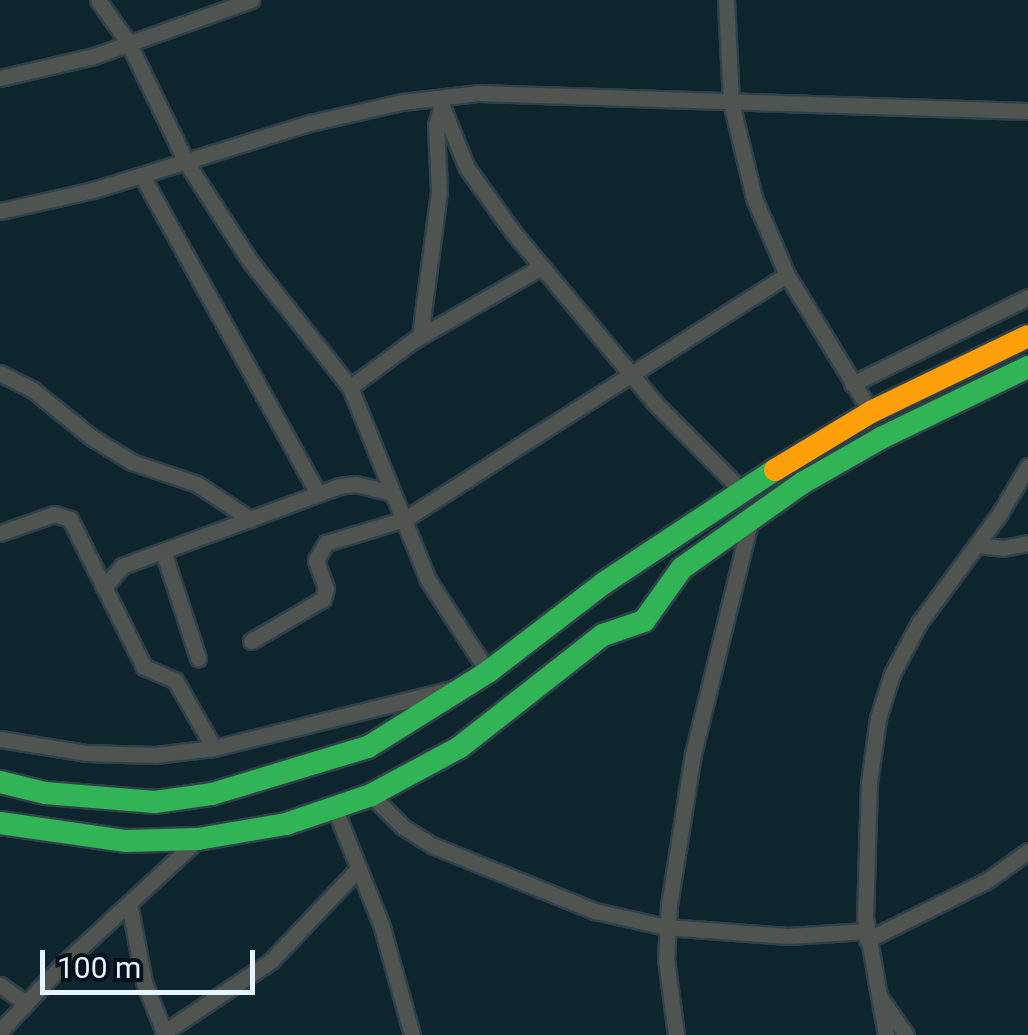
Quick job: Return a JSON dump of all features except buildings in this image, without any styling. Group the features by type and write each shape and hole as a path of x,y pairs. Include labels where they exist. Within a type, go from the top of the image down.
{"street":[{"path":"98,0 128,42 186,162 265,283 350,388 432,590 488,672"},
{"path":"0,78 128,42 251,0"},
{"path":"726,0 731,102 748,183 787,274 871,412"},
{"path":"0,211 142,176 310,123 402,102 440,103 498,92 1028,112"},
{"path":"440,103 474,181 541,267 632,374 742,490"},
{"path":"420,336 439,190 436,125 440,103"},
{"path":"142,176 318,493"},
{"path":"350,388 420,336 541,267"},
{"path":"250,642 323,599 326,588 316,560 326,543 405,519 787,274"},
{"path":"852,384 1028,296"},
{"path":"0,782 45,793 155,802 212,794 368,747 488,672 604,583 742,490 871,412 1028,336"},
{"path":"0,823 124,841 198,839 286,824 371,795 460,747 604,635 644,621 672,578 751,518 881,438 1028,367"},
{"path":"0,373 32,390 132,462 197,484 250,518"},
{"path":"886,1035 867,936 869,783 878,718 892,674 919,623 1028,466"},
{"path":"91,555 103,564 122,566 350,484 392,493"},
{"path":"0,533 62,514 80,530 144,667 175,680 214,748"},
{"path":"676,1035 666,927 693,754 751,518"},
{"path":"976,545 1003,548 1028,543"},
{"path":"163,551 198,658"},
{"path":"104,587 122,566"},
{"path":"0,739 30,747 117,755 214,748 386,702 462,687"},
{"path":"371,795 403,827 447,852 570,903 666,927 788,936 867,936 988,880 1028,851"},
{"path":"335,810 381,924 412,1035"},
{"path":"0,1031 198,839"},
{"path":"129,903 144,982 164,1034 271,960 358,869"},
{"path":"0,985 26,1003"},
{"path":"877,993 906,1035"}],"traffic: fast":[{"path":"0,823 125,841 198,839 286,824 371,795 460,747 603,635 644,621 682,568 804,482 881,438 1028,367"},
{"path":"0,782 45,793 155,802 212,794 368,747 488,672 604,583 775,470"}],"traffic: slow":[{"path":"775,470 871,412 1028,336"}]}
